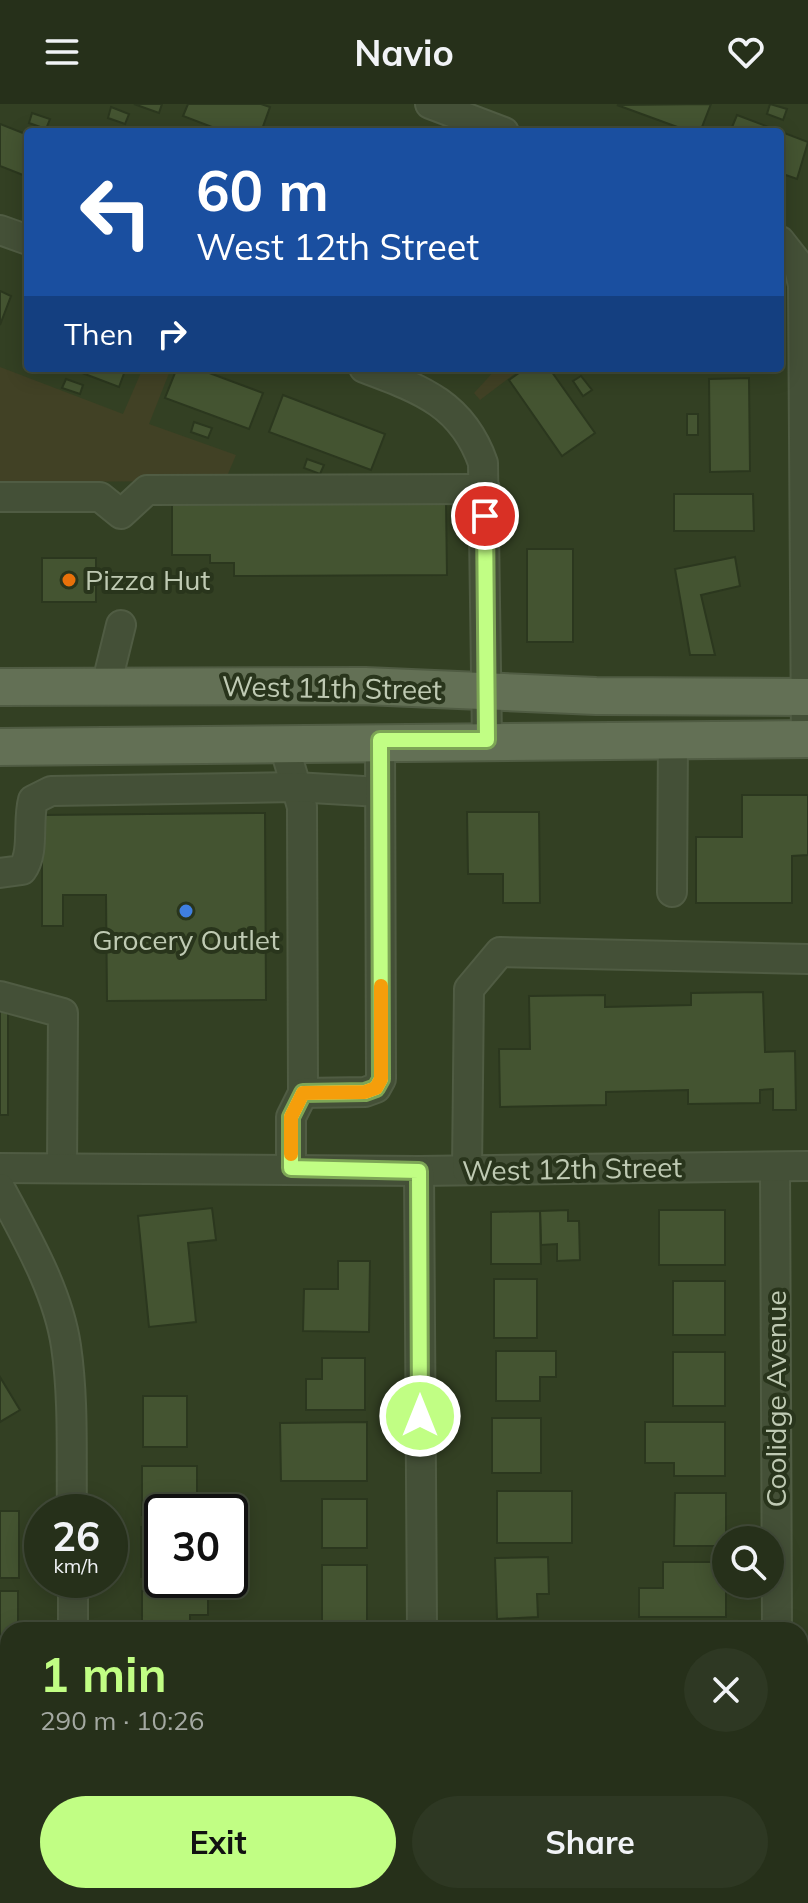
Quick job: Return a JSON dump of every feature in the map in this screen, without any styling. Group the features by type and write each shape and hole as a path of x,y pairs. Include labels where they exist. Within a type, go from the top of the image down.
{"main road":[{"name":"West 11th Street","path":"0,687 365,686 487,693 807,697"},
{"name":"West 11th Street","path":"0,747 380,740 807,739"}],"street":[{"path":"430,104 493,128"},
{"path":"0,230 24,239"},
{"path":"784,246 798,264 803,285 806,344 807,739"},
{"path":"373,372 429,396 458,416 473,436 483,463 487,740"},
{"path":"0,497 100,497 121,514 147,490 485,489"},
{"path":"106,686 121,625"},
{"path":"672,892 673,739"},
{"path":"303,1093 365,1092 376,1088 381,1079 380,740"},
{"path":"283,742 302,807 303,1093 291,1117 291,1168"},
{"path":"0,873 22,870 28,862 29,816 33,800 51,791 295,787 380,792"},
{"path":"467,1170 469,989 500,952 808,959"},
{"path":"0,996 63,1013 62,1168"},
{"name":"West 12th Street","path":"0,1168 419,1171 808,1166"},
{"name":"Coolidge Avenue","path":"775,1167 777,1622"},
{"path":"419,1171 422,1622"},
{"path":"0,1188 34,1255 55,1306 66,1346 71,1494"},
{"path":"73,1598 73,1622"}],"shaded area":[{"path":"0,367 123,414 141,372 169,372 149,424 236,455 225,481 0,482"},
{"path":"493,372 517,372 480,400 474,393"}],"building":[{"path":"134,104 162,104 159,113"},
{"path":"188,104 261,104 270,107 262,128 214,128 183,116"},
{"path":"711,104 702,128 680,128 617,105"},
{"path":"770,104 787,109 783,120 767,114"},
{"path":"111,107 129,114 125,124 108,118"},
{"path":"32,113 50,119 46,128 29,123"},
{"path":"737,115 771,128 732,128"},
{"path":"0,124 24,133 24,175 0,166"},
{"path":"784,133 808,142 797,179 784,174"},
{"path":"0,291 11,296 0,325"},
{"path":"80,372 125,372 119,387"},
{"path":"175,372 207,372 263,393 249,429 165,398"},
{"path":"520,372 552,372 595,433 562,456 509,380"},
{"path":"581,376 592,390 583,396 573,381"},
{"path":"749,378 750,471 710,472 709,379"},
{"path":"66,379 83,385 80,394 62,388"},
{"path":"283,395 385,434 371,470 269,432"},
{"path":"687,414 698,414 698,435 687,435"},
{"path":"194,422 212,428 208,438 191,432"},
{"path":"307,459 324,465 320,474 304,468"},
{"path":"674,494 753,494 754,531 674,531"},
{"path":"446,500 447,575 234,576 234,563 210,563 210,555 172,555 172,501"},
{"path":"527,549 573,549 573,642 527,642"},
{"path":"735,557 740,586 701,595 715,655 690,655 675,569"},
{"name":"Pizza Hut","path":"42,558 96,558 96,602 42,602"},
{"path":"742,795 808,795 808,855 792,856 792,903 696,903 696,837 742,837"},
{"path":"467,812 539,812 540,903 503,903 503,874 468,874"},
{"name":"Grocery Outlet","path":"265,813 266,1000 107,1001 106,895 63,895 63,926 42,926 42,815"},
{"path":"763,992 765,1052 795,1051 796,1110 773,1110 773,1089 760,1090 760,1103 688,1104 688,1090 606,1092 606,1105 500,1107 499,1049 530,1049 529,996 605,995 605,1007 691,1005 691,993"},
{"path":"0,1000 8,1000 8,1115 0,1115"},
{"path":"212,1208 216,1240 188,1243 196,1322 149,1327 138,1216"},
{"path":"568,1210 568,1221 579,1221 580,1260 557,1261 557,1244 541,1245 540,1211"},
{"path":"659,1210 725,1210 725,1265 659,1265"},
{"path":"540,1211 541,1264 491,1264 491,1212"},
{"path":"338,1261 370,1261 369,1332 303,1331 304,1289 338,1289"},
{"path":"494,1279 537,1279 537,1338 494,1338"},
{"path":"673,1281 725,1281 725,1335 673,1335"},
{"path":"496,1351 556,1351 556,1377 540,1377 540,1401 496,1401"},
{"path":"673,1352 725,1352 725,1406 673,1406"},
{"path":"322,1358 365,1358 365,1410 306,1410 306,1379 322,1379"},
{"path":"0,1377 20,1410 0,1422"},
{"path":"143,1396 187,1396 187,1447 143,1447"},
{"path":"492,1418 541,1418 541,1473 492,1473"},
{"path":"367,1422 367,1481 281,1481 280,1423"},
{"path":"645,1422 725,1422 725,1476 674,1476 674,1463 645,1463"},
{"path":"142,1466 197,1466 197,1494 144,1494 142,1515"},
{"path":"497,1491 572,1491 572,1543 497,1543"},
{"path":"675,1493 726,1493 726,1526 712,1526 712,1546 674,1546"},
{"path":"322,1499 367,1499 367,1548 322,1548"},
{"path":"0,1511 19,1511 19,1578 0,1578"},
{"path":"141,1527 144,1527 144,1577 141,1577"},
{"path":"548,1557 549,1594 537,1594 538,1617 497,1619 495,1558"},
{"path":"663,1562 712,1562 712,1598 726,1598 726,1617 639,1617 639,1588 663,1588"},
{"path":"322,1565 367,1565 367,1621 322,1621"},
{"path":"0,1591 18,1591 18,1622 0,1622"},
{"path":"142,1591 144,1598 208,1598 208,1615 190,1615 190,1622 142,1622"}],"slow traffic":[{"path":"291,1154 291,1117 303,1093 365,1092 376,1088 381,1079 381,986"}],"place":[{"name":"Pizza Hut","path":"69,580"},
{"name":"Grocery Outlet","path":"186,911"}],"route":[{"path":"420,1416 419,1171 291,1168 291,1117 303,1093 365,1092 376,1088 381,1079 380,740 487,740 485,516"}]}
